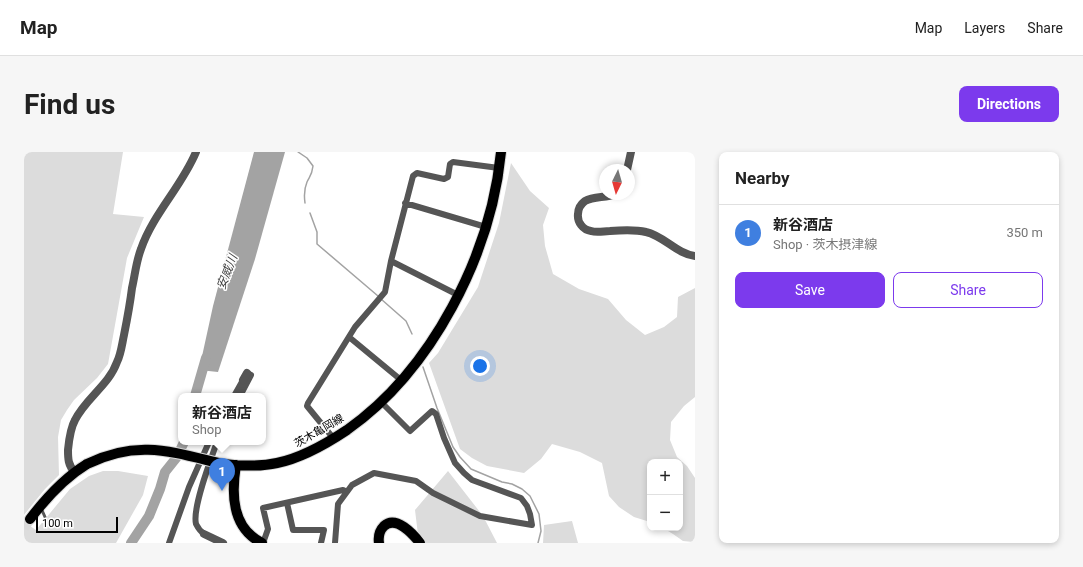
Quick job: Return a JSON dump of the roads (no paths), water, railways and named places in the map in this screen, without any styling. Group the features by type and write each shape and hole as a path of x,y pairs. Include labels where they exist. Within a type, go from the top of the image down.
{"main road":[{"name":"茨木亀岡線","path":"30,519 59,485 75,472 87,464 111,454 142,449 166,451 223,464 259,466 277,464 296,458 334,439 355,424 381,402 401,380 438,331 458,295 472,266 494,200 501,152"},
{"path":"236,465 233,491 237,514 242,526 250,536 262,543"},
{"path":"379,543 378,536 381,529 387,523 393,522 401,524 420,543"}],"street":[{"path":"75,472 70,465 68,457 72,427 85,406 114,370 120,353 132,288 145,237 189,166 196,152"},
{"path":"628,164 631,152"},
{"path":"334,439 307,406 355,327 385,292 405,203 413,176 417,173 444,179 448,177 450,164 453,162 499,168"},
{"path":"599,197 585,201 580,206 578,221 582,226 591,231 637,230 649,232 685,254 695,256"},
{"path":"405,203 486,226"},
{"path":"391,261 458,295"},
{"path":"349,337 401,380"},
{"path":"236,393 247,373 251,376 242,393"},
{"path":"335,543 338,504 352,485 374,473 416,481 433,493 480,516 532,525 527,506 521,498 472,480 455,463 444,438 436,414 432,411 410,431 381,402"},
{"path":"170,543 189,487 207,445"},
{"path":"216,445 205,475 196,510 196,523 198,529 212,541 222,543"},
{"path":"262,543 268,529 263,508 343,490 347,492"},
{"path":"287,503 293,530 324,530 321,543"}],"lane":[{"path":"40,506 45,517"}],"water":[{"path":"254,152 285,152 255,259 218,372 199,370 213,306"}],"waterway":[{"path":"298,152 307,158 313,166 305,187 305,203"},
{"path":"310,213 317,232 317,244 378,296"},
{"path":"381,299 406,321 412,334"},
{"name":"安威川","path":"196,393 206,358"},
{"path":"423,367 437,408 453,447 460,457 471,469 502,482 512,484 522,489 530,496 539,514 541,531 538,543"},
{"name":"安威川","path":"131,543 149,516 165,472 177,457 183,445"}],"tunnel":[{"path":"24,528 30,519"}],"place":[{"name":"新谷酒店","path":"222,491"}]}
